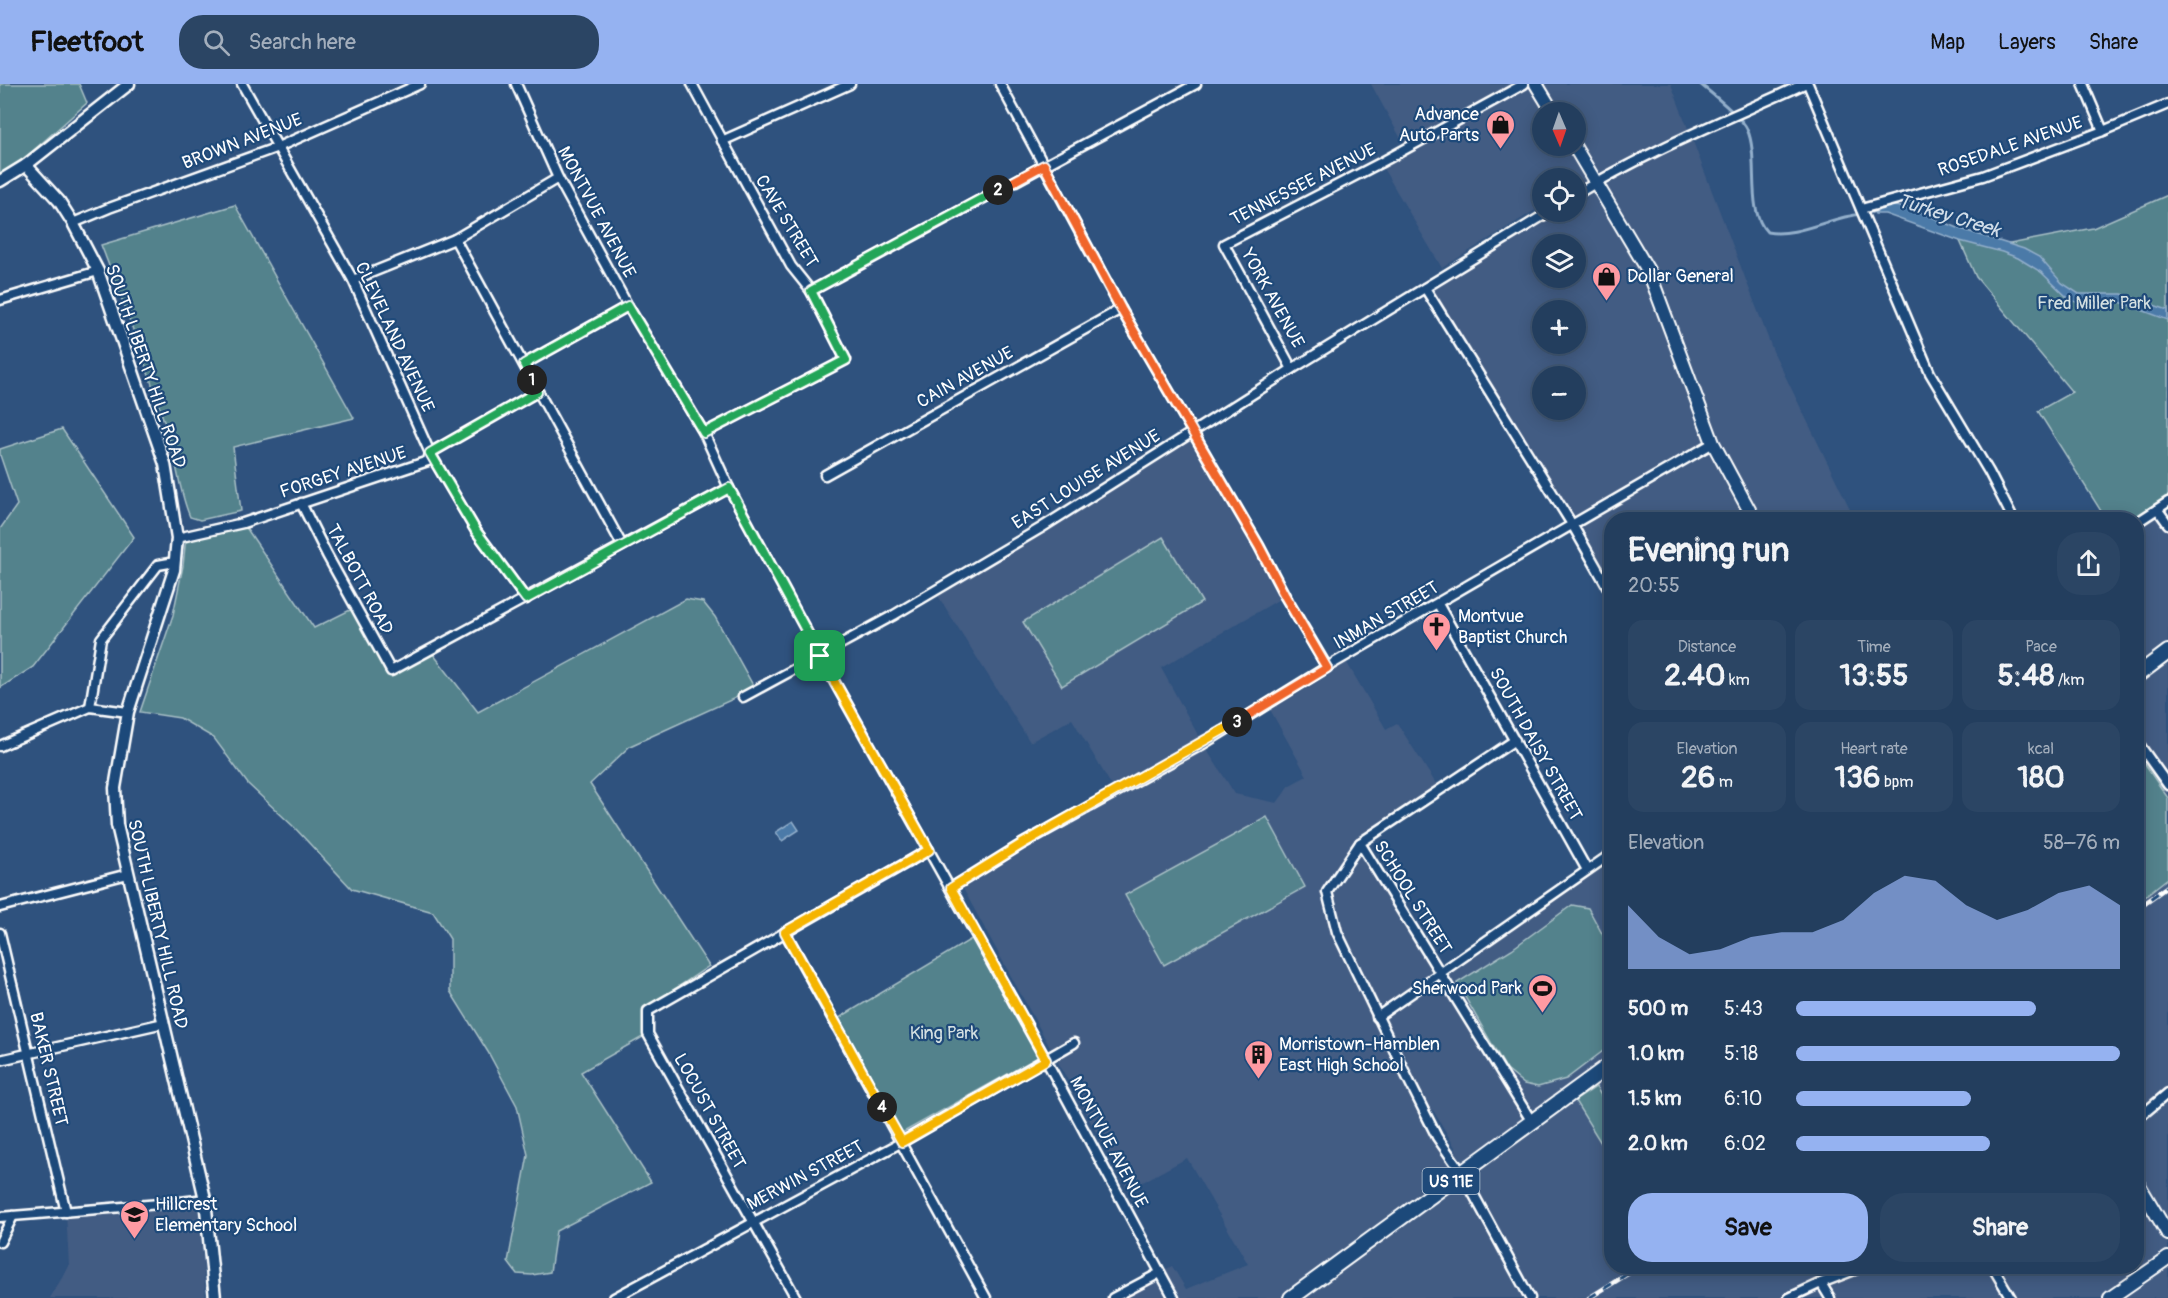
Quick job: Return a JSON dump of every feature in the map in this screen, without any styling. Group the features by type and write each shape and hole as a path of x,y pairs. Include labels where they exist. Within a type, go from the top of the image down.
{"main road":[{"path":"1536,84 1547,102"},
{"path":"1580,156 1649,272 1713,443 1750,512"},
{"path":"2144,669 2168,652"},
{"name":"US 11E","path":"1291,1298 1604,1069"},
{"path":"2144,1194 2168,1234"},
{"path":"2110,1298 2168,1258"}],"street":[{"path":"0,181 26,165 129,84"},
{"name":"CLEVELAND AVENUE","path":"242,84 353,280 430,453 476,531 526,599"},
{"name":"BROWN AVENUE","path":"74,223 109,208 278,147 420,84"},
{"name":"MONTVUE AVENUE","path":"516,84 558,178 628,306 704,433 729,488 820,656 1046,1060 1174,1298"},
{"name":"CAVE STREET","path":"692,84 791,266 811,291 846,360 704,433"},
{"path":"722,141 850,84"},
{"path":"1000,84 1121,309 1327,668"},
{"path":"811,291 1196,84"},
{"name":"TENNESSEE AVENUE","path":"1224,244 1380,163 1524,84"},
{"path":"1586,188 1694,134 1806,84 1930,373 1989,472 2009,512"},
{"path":"2083,84 2103,131"},
{"name":"ROSEDALE AVENUE","path":"1860,209 1983,176 2168,104"},
{"name":"SOUTH LIBERTY HILL ROAD","path":"26,165 59,201 74,223 98,271 165,464 177,538 174,570 128,712 115,788 117,825 205,1199 215,1298"},
{"path":"353,280 455,239 558,178"},
{"name":"EAST LOUISE AVENUE","path":"743,697 894,615 1041,528 1293,369 1533,222"},
{"path":"455,239 622,545"},
{"name":"YORK AVENUE","path":"1224,244 1293,369"},
{"path":"0,300 98,271"},
{"path":"1425,288 1573,526 1604,581"},
{"path":"524,364 628,306"},
{"name":"CAIN AVENUE","path":"825,475 1121,309"},
{"name":"FORGEY AVENUE","path":"177,538 243,523 428,461 430,453 537,392"},
{"name":"INMAN STREET","path":"951,888 1022,844 1203,744 1327,668 1713,443"},
{"path":"526,599 729,488"},
{"path":"2144,518 2168,502"},
{"name":"TALBOTT ROAD","path":"301,503 391,671 526,599"},
{"path":"2158,510 2168,524"},
{"path":"90,707 101,639 158,565 175,562"},
{"name":"SOUTH DAISY STREET","path":"1438,604 1587,870"},
{"path":"0,746 90,707 128,712"},
{"path":"1515,740 1360,843 1327,892 1334,922 1377,1017 1437,1137 1461,1173 1530,1298"},
{"path":"2144,751 2168,785"},
{"name":"SCHOOL STREET","path":"1360,843 1532,1122"},
{"path":"929,850 785,932 986,1298"},
{"path":"1377,1017 1604,859"},
{"path":"0,907 128,874"},
{"name":"LOCUST STREET","path":"785,932 648,1011 648,1034 796,1298"},
{"name":"BAKER STREET","path":"0,933 66,1212"},
{"path":"0,1060 164,1023"},
{"name":"MERWIN STREET","path":"614,1298 902,1142 1074,1043"},
{"path":"2144,1113 2168,1093"},
{"path":"0,1217 205,1199"},
{"path":"0,1242 13,1216"},
{"path":"1113,1298 1160,1273"},
{"path":"1789,1298 1843,1274"},
{"path":"1997,1274 2011,1298"},
{"path":"1821,1282 1830,1298"}],"shaded area":[{"path":"1371,84 1671,84 1773,351 1852,512 1604,512 1604,571 1571,512 1435,292 1435,288 1543,222 1586,222 1586,168 1532,168 1532,212 1442,268 1380,163 1406,148"},
{"name":"Turkey Creek","path":"1888,205 1913,209 1958,228 2024,249 2039,257 2062,283 2079,294 2122,294 2168,310 2168,320 2120,302 2104,301 2081,304 2069,299 2041,272 2018,258 1960,241 1885,214 1875,214 1873,209"},
{"name":"Morristown-Hamblen East High School","path":"1193,432 1285,596 1161,668 1203,744 1235,794 1277,803 1290,785 1307,776 1267,704 1344,658 1386,729 1397,723 1440,790 1360,843 1442,973 1587,870 1590,875 1604,865 1604,1274 2144,1274 2144,522 2168,505 2168,1298 1113,1298 1172,1266 1186,1289 1248,1264 1187,1158 1128,1190 960,883 1116,793 1072,719 1030,742 935,591","holes":["1433,1110 1456,1149 1455,1163 1426,1114"]},
{"path":"793,821 799,830 782,841 776,832"},
{"name":"Hillcrest Elementary School","path":"198,1200 206,1298 50,1298 69,1266 66,1212"}],"green space":[{"path":"0,84 79,84 87,103 0,180"},
{"name":"Fred Miller Park","path":"2168,195 2168,502 2144,515 2144,512 2102,512 2038,411 2072,392 1976,277 1960,241 2010,244 2093,228"},
{"path":"235,205 354,418 233,447 241,511 200,520 190,517 186,507 172,447 161,413 137,340 101,245"},
{"path":"62,429 134,537 33,667 0,688 0,529 17,505 0,449"},
{"path":"243,523 314,628 356,607 391,671 430,650 478,712 686,599 703,602 715,617 755,689 630,746 590,784 709,966 672,991 675,995 648,1011 648,1034 581,1072 651,1182 556,1231 550,1272 532,1275 517,1274 508,1262 528,1155 517,1106 488,1052 450,991 450,939 433,912 352,889 294,827 248,784 214,738 180,718 140,712 173,615 183,566 186,536"},
{"path":"1163,537 1202,602 1062,686 1023,622"},
{"path":"2144,764 2168,798 2168,878 2144,897"},
{"path":"1267,817 1305,887 1164,965 1125,895"},
{"name":"Sherwood Park","path":"1572,905 1588,908 1604,937 1604,1050 1566,1079 1538,1087 1524,1084 1507,1070 1457,983 1512,949"},
{"name":"King Park","path":"973,938 1038,1057 902,1133 839,1018"},
{"path":"1596,1087 1604,1100 1604,1148 1575,1101"}],"waterway":[{"name":"Turkey Creek","path":"1700,84 1733,112 1747,129 1753,154 1756,211 1767,232 1788,232 1877,211"}],"railway":[{"path":"2144,903 2168,886"},
{"path":"1589,1298 1627,1274"}],"place":[{"name":"Advance Auto Parts","path":"1500,150"},
{"name":"Dollar General","path":"1606,302"},
{"name":"Montvue Baptist Church","path":"1437,652"},
{"name":"Sherwood Park","path":"1543,1014"},
{"name":"Morristown-Hamblen East High School","path":"1258,1080"},
{"name":"Hillcrest Elementary School","path":"134,1240"}],"route":[{"path":"1044,165 1121,309 1327,668 1203,744 1022,844 951,888 1046,1060 902,1142 785,932 929,850 820,656 729,488 526,599 476,531 430,453 537,392 524,364 628,306 704,433 846,360 811,291 1044,165"}]}
